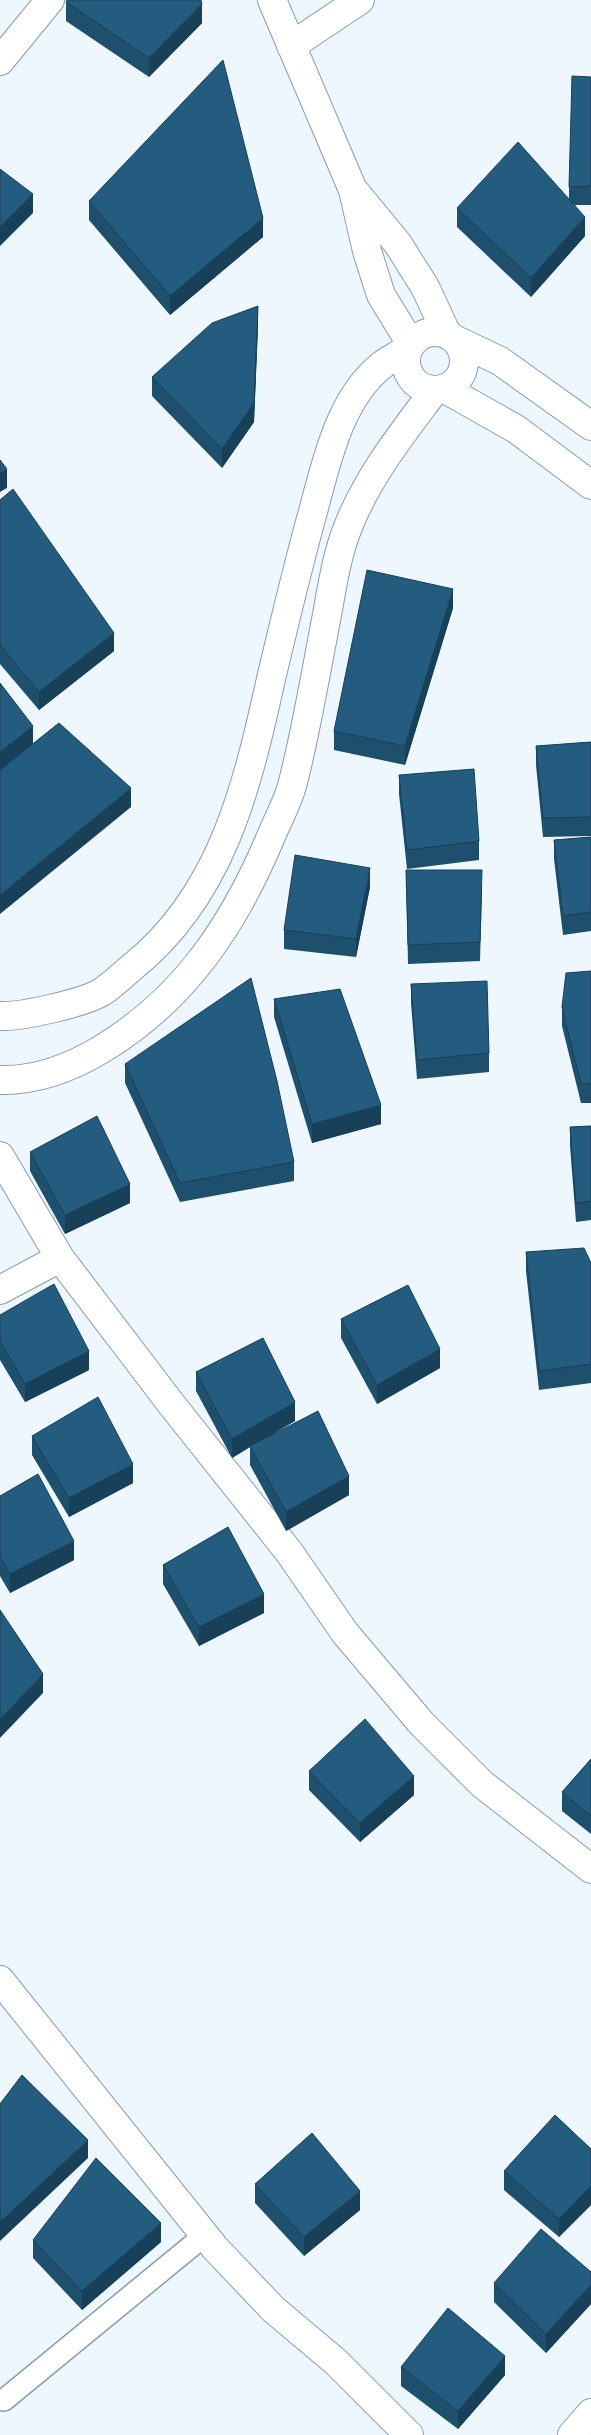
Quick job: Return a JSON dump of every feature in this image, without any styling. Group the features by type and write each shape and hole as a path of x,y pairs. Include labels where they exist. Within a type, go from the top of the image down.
{"street":[{"path":"0,61 50,0"},
{"path":"272,0 354,190 367,251 381,295 409,347 405,361 407,372 413,382 423,389 440,390 516,429 591,485"},
{"path":"291,46 360,0"},
{"path":"0,1080 16,1081 50,1073 84,1060 138,1026 188,979 228,923 262,857 293,784 332,589 348,528 374,473 440,390 455,382 462,373 464,362 462,350 451,337 425,287 398,244 354,190"},
{"path":"0,1016 41,1012 101,992 156,949 183,915 209,875 240,805 261,732 296,571 329,453 346,412 363,385 381,366 424,334 435,331 500,361 590,423"},
{"path":"0,1156 60,1258 172,1405 289,1552 345,1633 422,1724 482,1784 591,1869"},
{"path":"0,1290 60,1258"},
{"path":"0,1980 205,2235 273,2309 336,2362 409,2435"},
{"path":"572,2435 591,2413"}],"lane":[{"path":"4,2400 205,2235"}],"building":[{"path":"67,0 201,0 202,4 149,58 66,2"},
{"path":"223,60 263,218 170,296 89,201"},
{"path":"572,76 591,77 591,186 569,187"},
{"path":"518,142 585,217 531,278 457,208"},
{"path":"0,169 33,194 0,227"},
{"path":"258,306 254,403 222,449 152,377 212,323"},
{"path":"0,460 7,469 0,473"},
{"path":"13,489 114,633 39,692 0,645 0,500"},
{"path":"367,570 453,589 405,746 334,731"},
{"path":"0,683 33,726 0,752"},
{"path":"59,723 131,788 0,895 0,770"},
{"path":"591,742 591,817 543,818 536,746"},
{"path":"474,769 479,841 407,850 399,775"},
{"path":"591,837 591,912 563,916 554,840"},
{"path":"295,855 370,868 356,939 284,930"},
{"path":"406,870 482,870 480,942 408,945"},
{"path":"591,971 591,1084 581,1084 562,1007 566,973"},
{"path":"251,978 277,1081 294,1162 180,1183 125,1064"},
{"path":"487,981 489,1053 417,1060 411,984"},
{"path":"340,989 381,1105 312,1124 274,999"},
{"path":"97,1116 130,1184 65,1215 30,1152"},
{"path":"591,1126 591,1201 576,1203 570,1127"},
{"path":"584,1248 591,1263 591,1364 539,1371 526,1252"},
{"path":"54,1284 89,1351 25,1384 0,1341 0,1315"},
{"path":"408,1285 440,1349 377,1385 341,1319"},
{"path":"263,1338 295,1402 232,1439 196,1372"},
{"path":"98,1397 133,1464 69,1498 32,1436"},
{"path":"318,1411 349,1476 286,1512 250,1446"},
{"path":"38,1474 74,1541 10,1574 0,1557 0,1496"},
{"path":"228,1527 264,1594 199,1627 163,1565"},
{"path":"0,1610 43,1674 0,1719"},
{"path":"365,1719 414,1776 360,1823 309,1771"},
{"path":"591,1759 591,1816 562,1792"},
{"path":"22,2075 88,2140 0,2222 0,2104"},
{"path":"555,2115 591,2149 591,2186 559,2219 504,2171"},
{"path":"312,2133 360,2191 304,2237 255,2184"},
{"path":"96,2158 161,2223 82,2291 33,2240"},
{"path":"541,2229 591,2272 591,2285 546,2334 494,2283"},
{"path":"448,2308 505,2356 458,2411 401,2367"}]}
